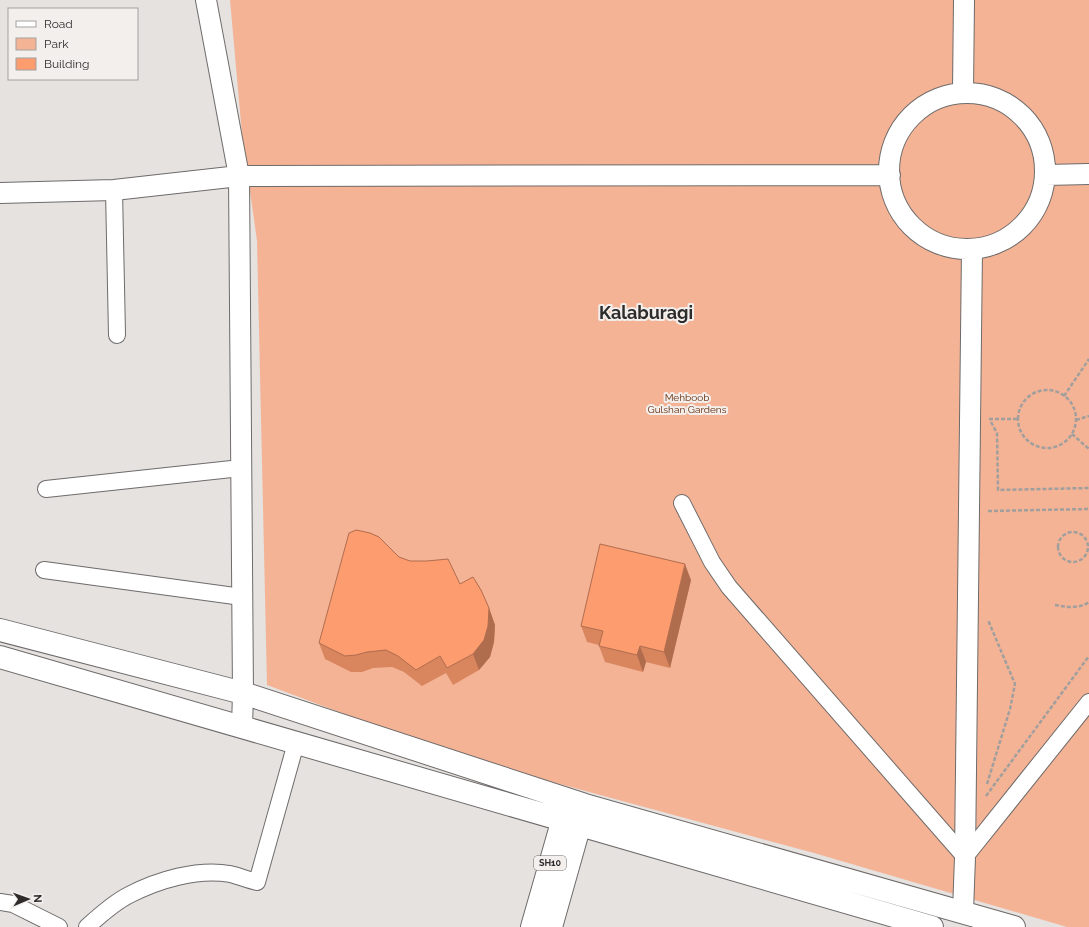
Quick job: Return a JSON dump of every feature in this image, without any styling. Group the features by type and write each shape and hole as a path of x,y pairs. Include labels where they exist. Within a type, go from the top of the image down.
{"main road":[{"path":"0,630 243,693 574,812 932,927"},
{"path":"0,657 296,742 963,912 1014,927"},
{"name":"SH10","path":"532,927 574,812"},
{"name":"SH10","path":"551,927 574,812"}],"street":[{"path":"206,0 239,176 242,727"},
{"path":"963,91 964,0"},
{"path":"963,91 996,97 1022,114 1040,140 1046,175 1036,210 1016,232 982,249 952,248 926,238 913,229 893,197 890,175 889,160 900,128 930,100 963,91"},
{"path":"1046,175 1089,174"},
{"path":"0,193 114,190 239,176 890,175"},
{"path":"114,190 117,335"},
{"path":"963,912 965,857 972,249"},
{"path":"46,489 241,468"},
{"path":"682,503 712,562 729,587 965,857"},
{"path":"44,570 242,597"},
{"path":"965,857 1089,702"},
{"path":"88,927 97,918 128,896 164,881 195,873 230,874 257,882 296,742"},
{"path":"0,902 13,904 59,927"}],"path":[{"path":"1064,396 1089,359"},
{"path":"1041,390 1051,390 1061,393 1074,407 1076,420 1072,434 1066,442 1048,448 1039,447 1030,443 1024,436 1018,419 1020,409 1025,400 1032,394 1041,390"},
{"path":"987,415 997,433 998,490 1089,488"},
{"path":"1076,420 1089,416"},
{"path":"989,419 1018,419"},
{"path":"1072,434 1089,449"},
{"path":"968,512 1089,509"},
{"path":"1074,532 1079,533 1088,544 1086,554 1083,558 1078,560 1073,561 1064,559 1058,551 1059,541 1065,534 1074,532"},
{"path":"1056,604 1065,607 1085,605 1089,602"},
{"path":"986,613 1015,684 1010,709 985,796 1089,656"}],"green space":[{"name":"Mehboob Gulshan Gardens","path":"230,0 1089,0 1089,927 1067,927 814,853 456,756 267,685 257,241 242,134"}],"building":[{"path":"356,530 370,533 379,537 399,557 410,561 448,559 460,584 473,577 489,608 488,626 484,640 473,654 447,668 440,656 416,670 398,656 386,650 345,656 319,643 349,533"},
{"path":"600,544 685,564 664,652 640,646 637,655 599,646 603,631 581,626"}],"district":[{"name":"Kalaburagi","path":"646,312"}]}
